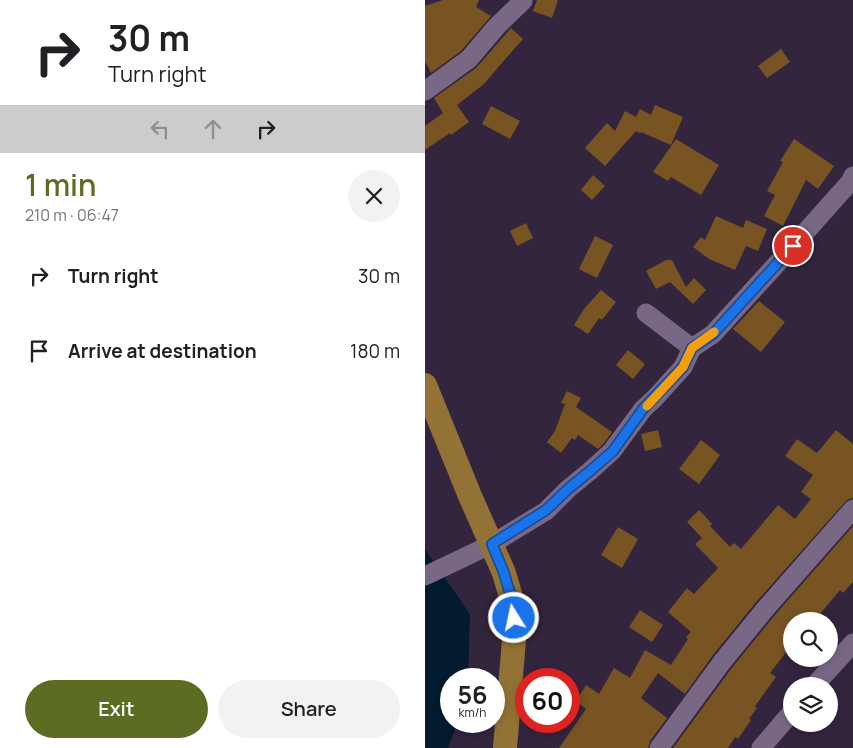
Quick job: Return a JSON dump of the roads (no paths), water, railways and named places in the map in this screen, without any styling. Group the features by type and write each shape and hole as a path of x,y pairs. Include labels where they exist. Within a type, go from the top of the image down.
{"main road":[{"path":"425,385 470,496 504,573 511,597 514,618 514,640 505,748"}],"street":[{"path":"425,91 469,59 497,26 523,0"},
{"path":"425,576 492,544 546,510 613,451 643,409 683,367 692,348 713,334 850,182 853,176"},
{"path":"646,313 692,348"},
{"path":"659,748 722,662 853,508"},
{"path":"822,677 853,643"},
{"path":"761,748 783,722"}],"water":[{"path":"425,549 470,614 468,668 440,668 440,733 454,733 448,748 425,748"}]}
